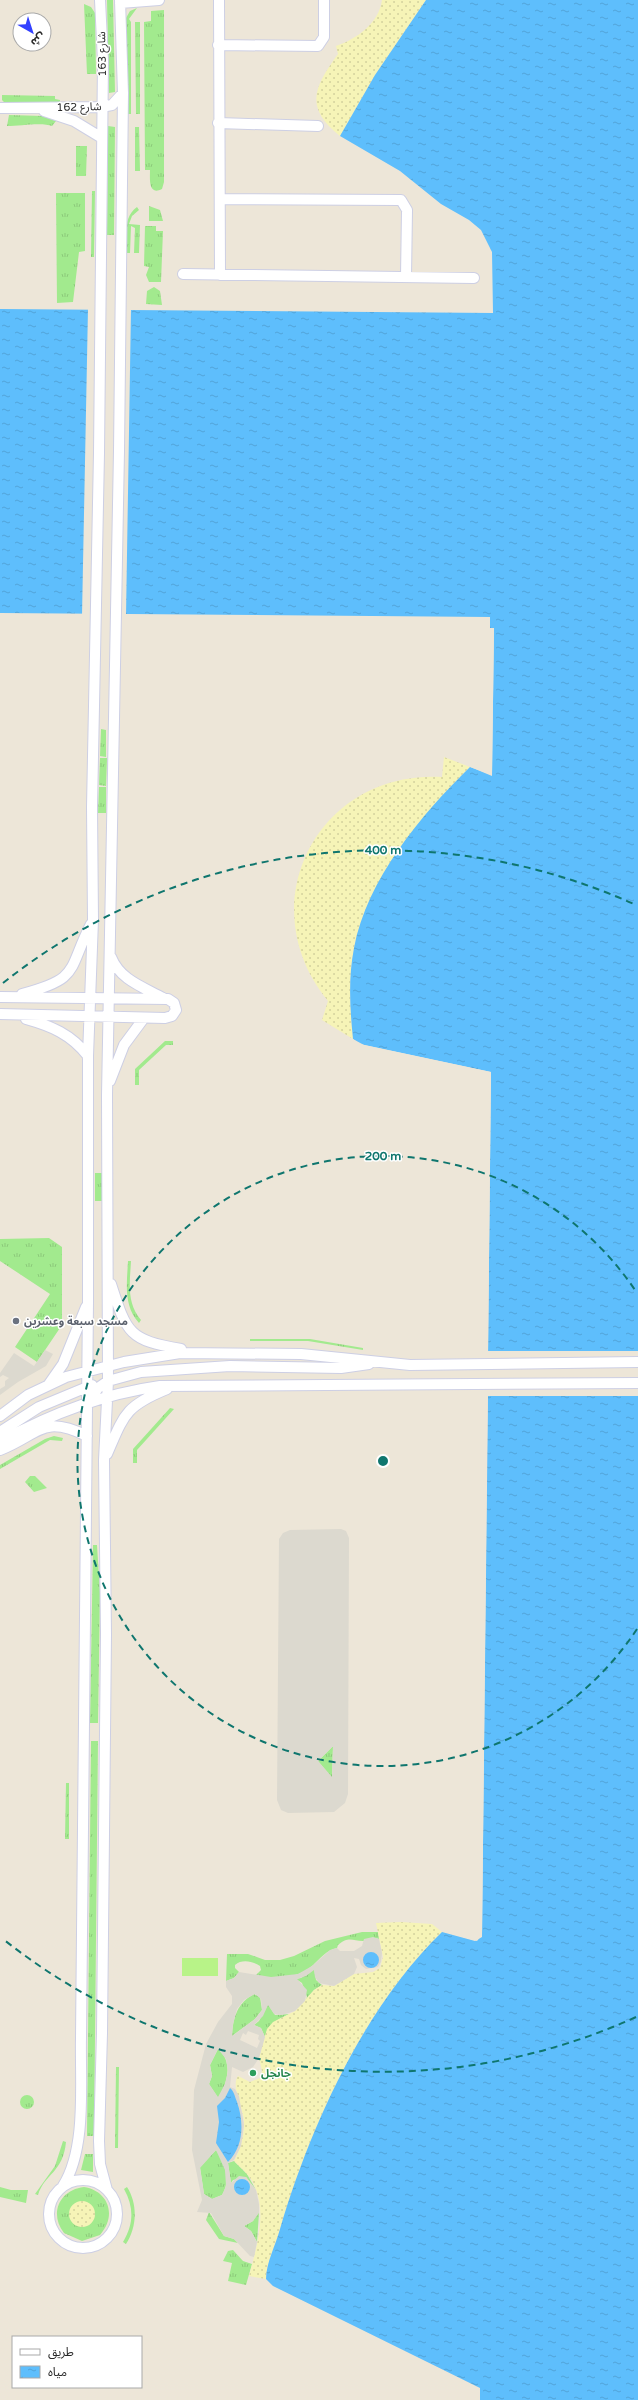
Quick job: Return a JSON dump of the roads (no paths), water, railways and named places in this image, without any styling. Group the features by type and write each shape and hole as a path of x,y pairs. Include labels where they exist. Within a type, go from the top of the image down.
{"street":[{"name":"شارع 163","path":"63,2186 76,2159 79,2139 88,1371 88,1056 93,920 92,807 96,633 102,138 101,107 103,61 100,0"},
{"path":"120,2 159,0"},
{"path":"219,0 218,124 220,275"},
{"path":"218,45 318,46 324,37 324,0"},
{"name":"شارع 163","path":"107,2190 99,2151 106,1634 104,1460 108,1381 107,1095 116,632 123,93 120,2"},
{"name":"شارع 162","path":"0,108 101,107 112,105 123,93"},
{"name":"شارع 162","path":"30,108 74,121 102,138"},
{"path":"218,124 318,126"},
{"path":"220,199 401,200 407,210 406,277"},
{"path":"183,274 474,278"},
{"path":"5,997 49,986 67,975 77,959 93,920"},
{"path":"110,956 116,968 125,977 164,999"},
{"path":"0,1014 144,1018 172,1016 176,1006 171,1000 164,999 5,997"},
{"path":"13,1014 59,1030 75,1041 88,1056"},
{"path":"107,1095 119,1055 130,1036 144,1018"},
{"path":"108,1274 122,1319 132,1333 154,1345 199,1352"},
{"path":"49,1384 63,1364 88,1301"},
{"path":"0,1416 28,1395 49,1384 88,1371 161,1355 199,1352 301,1354 410,1365 638,1362"},
{"path":"87,1403 94,1393 108,1381 130,1374 152,1371 230,1366 341,1368 379,1362"},
{"path":"0,1432 39,1408 87,1388 102,1377 108,1366"},
{"path":"0,1442 45,1419 87,1403 142,1388 178,1384 638,1383"},
{"path":"104,1460 128,1410 141,1399 178,1384"},
{"path":"0,1450 42,1428 54,1425 69,1427 87,1436"},
{"path":"86,2180 101,2185 107,2190 114,2202 117,2216 113,2229 105,2240 94,2247 82,2248 64,2243 55,2234 50,2222 51,2202 63,2186 86,2180"}],"water":[{"path":"426,0 638,0 638,2400 480,2400 480,2388 273,2286 266,2279 269,2260 307,2150 343,2070 364,2032 388,1996 414,1962 442,1932 475,1941 482,1937 491,1072 360,1044 353,1039 350,994 352,960 361,922 383,873 415,827 470,767 492,775 494,628 490,628 490,617 0,613 0,309 493,313 492,252 481,230 469,220 441,204 400,171 340,136 375,75"},
{"path":"371,1952 378,1957 379,1960 374,1967 371,1968 364,1963 363,1960 368,1953"},
{"path":"230,2088 237,2102 241,2118 241,2134 237,2149 228,2162 216,2143 219,2122 217,2106 225,2098"},
{"path":"242,2179 248,2181 250,2187 248,2193 242,2195 236,2193 234,2187 236,2181"}],"place":[{"name":"مسجد سبعة وعشرين","path":"16,1321"},
{"name":"جانجل","path":"253,2073"}]}
